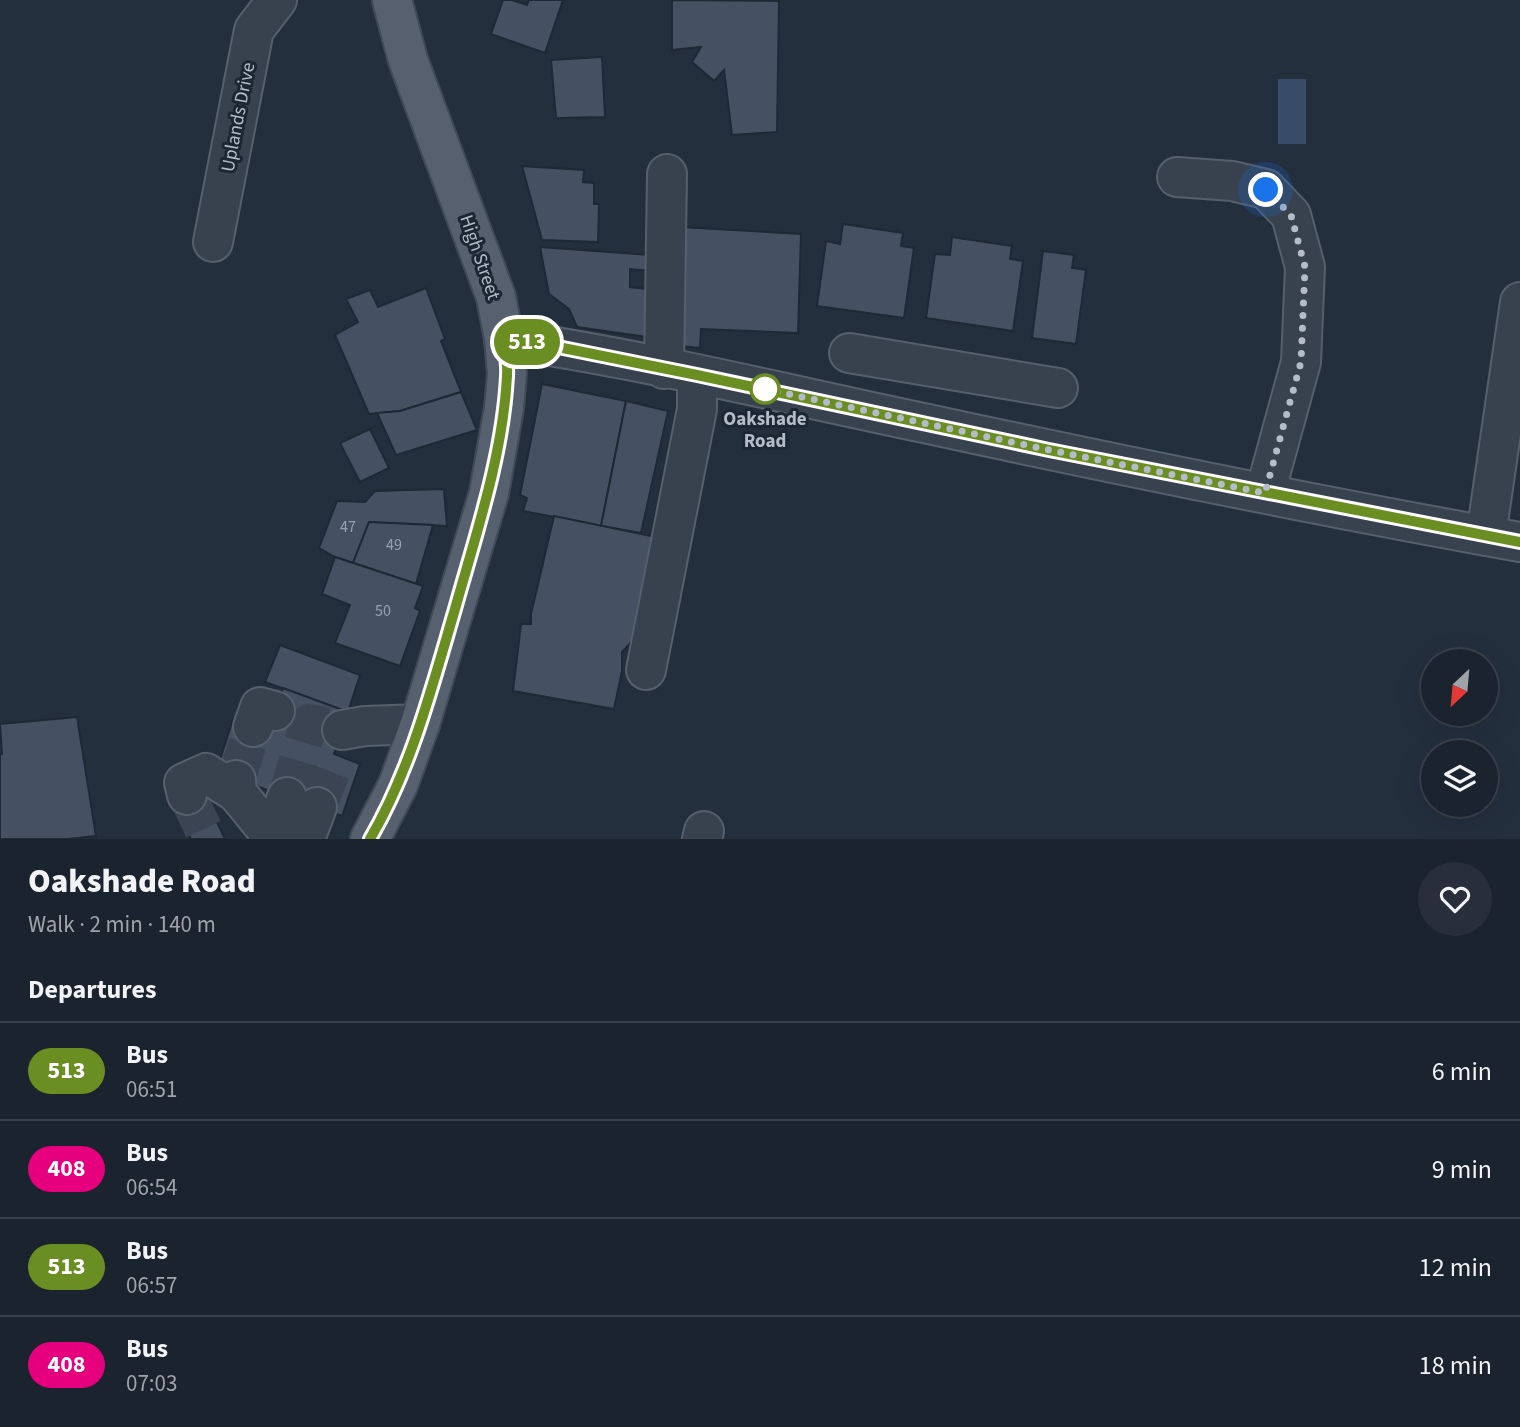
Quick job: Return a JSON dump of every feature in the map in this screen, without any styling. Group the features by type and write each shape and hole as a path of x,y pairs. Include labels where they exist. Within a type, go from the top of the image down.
{"main road":[{"name":"High Street","path":"370,839 398,785 420,724 489,492 504,408 507,374 496,297 408,61 393,0"}],"street":[{"name":"Uplands Drive","path":"213,242 254,30 277,0"},
{"path":"646,670 697,409 681,372 667,174"},
{"path":"1177,177 1232,181 1266,190 1291,215 1305,267 1301,362 1265,493"},
{"path":"504,339 543,344 1265,493 1503,539 1520,302"},
{"path":"849,353 1058,388"},
{"path":"916,422 927,366"},
{"path":"345,738 420,724"},
{"path":"187,796 184,783 206,773 237,786 287,826"}],"water":[{"path":"1278,79 1306,79 1306,144 1278,144"}],"building":[{"path":"503,0 527,5 529,0 563,0 545,53 491,34"},
{"path":"672,0 779,1 777,132 732,135 724,70 714,81 692,62 701,47 672,50"},
{"path":"602,57 605,117 556,118 551,60"},
{"path":"522,166 584,170 583,182 594,183 594,204 599,204 598,242 542,240"},
{"path":"843,224 903,233 901,246 914,248 904,318 817,306 826,241 840,244"},
{"path":"680,227 801,234 798,333 701,329 700,348 681,346"},
{"path":"952,237 1012,246 1010,259 1023,261 1013,331 926,318 935,254 950,255"},
{"path":"540,247 664,256 664,272 630,269 630,287 648,289 654,338 577,327 569,309 549,294"},
{"path":"1043,251 1074,255 1072,268 1086,270 1076,344 1032,338"},
{"path":"426,288 445,339 441,341 461,392 400,411 369,414 335,335 358,322 346,299 370,290 378,307"},
{"path":"542,384 626,401 601,526 523,511 527,498 520,495"},
{"path":"461,392 477,430 396,455 377,413 400,411"},
{"path":"626,401 668,411 641,533 601,526"},
{"path":"370,429 389,468 360,482 340,443"},
{"path":"444,489 447,526 369,522 353,563 319,548 337,501 365,502 375,491"},
{"path":"554,516 656,537 638,635 622,652 622,671 614,709 513,691 521,624 531,624"},
{"path":"369,522 433,525 416,584 353,563"},
{"path":"335,557 423,586 415,608 420,611 400,666 335,643 350,605 322,594"},
{"path":"280,645 360,675 348,712 265,682"},
{"path":"283,688 348,712 334,754 360,764 342,816 216,772 233,719 267,733"},
{"path":"77,717 96,836 68,839 0,839 0,724"},
{"path":"201,789 225,839 191,839 172,802"}],"tunnel":[{"path":"287,797 309,723 342,730"},
{"path":"236,780 253,727"},
{"path":"317,807 338,755"},
{"path":"187,795 208,839"}],"bus line":[{"name":"513","path":"370,839 398,785 420,724 489,492 504,408 507,374 504,339 543,344 1049,450 1520,542"}],"place":[{"name":"Oakshade Road","path":"765,389"}],"route":[{"path":"765,389 1265,493 1301,362 1305,267 1291,215 1266,190"}]}
